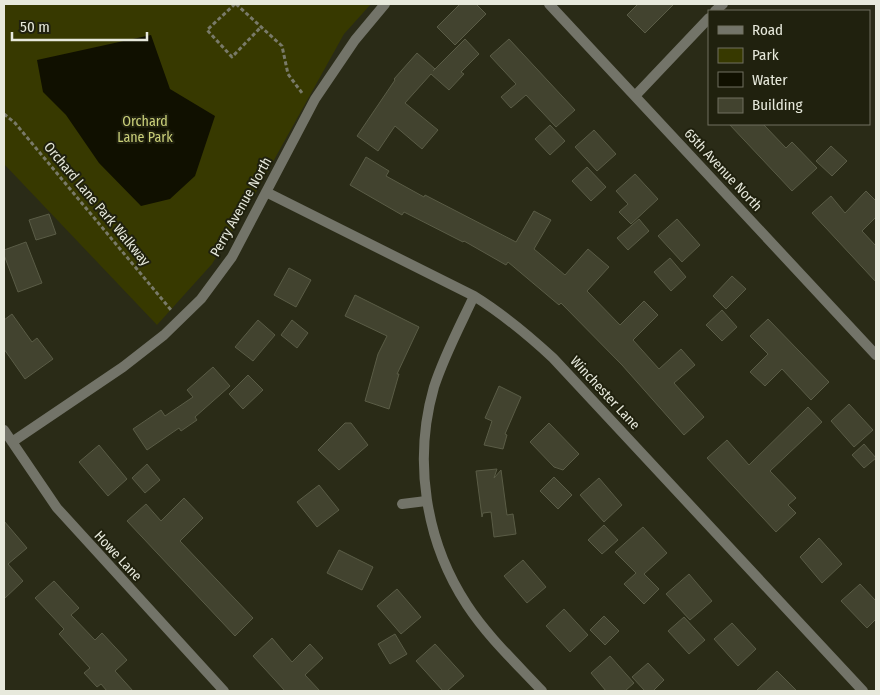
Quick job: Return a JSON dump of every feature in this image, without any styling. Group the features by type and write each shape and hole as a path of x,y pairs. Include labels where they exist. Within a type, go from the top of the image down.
{"street":[{"name":"Perry Avenue North","path":"12,442 123,367 164,336 201,299 232,257 315,99 355,40 385,4"},
{"name":"65th Avenue North","path":"549,4 876,355"},
{"path":"635,96 708,19"},
{"name":"Winchester Lane","path":"266,192 474,296 523,330 553,358 863,691"},
{"path":"474,296 435,386 425,431 426,501 430,522 446,566 467,606 542,691"},
{"name":"Howe Lane","path":"4,430 57,508 224,691"},
{"path":"402,504 426,501"}],"path":[{"path":"261,27 232,57 207,30 235,4 261,27 282,46 288,74 302,93"},
{"name":"Orchard Lane Park Walkway","path":"4,114 16,123 171,310"}],"green space":[{"name":"Orchard Lane Park","path":"4,4 371,4 344,34 254,196 212,264 157,325 4,164"}],"water":[{"path":"151,35 170,89 215,116 195,176 170,199 141,206 99,163 66,115 43,92 37,60"}],"building":[{"path":"460,4 476,4 486,14 455,45 437,27"},
{"path":"638,4 674,4 645,33 627,15"},
{"path":"465,39 479,54 461,72 464,74 449,90 431,74 405,103 438,130 422,149 395,126 378,151 357,136 394,79 417,53 435,69"},
{"path":"509,39 575,110 556,127 526,95 511,108 501,97 516,84 490,56"},
{"path":"550,125 565,141 550,155 535,139"},
{"path":"730,125 764,125 786,148 792,142 817,168 792,191"},
{"path":"594,130 616,154 597,171 575,147"},
{"path":"831,146 847,161 832,176 816,161"},
{"path":"366,157 389,171 386,176 424,197 425,195 516,242 534,211 551,220 534,249 565,275 588,249 609,267 587,291 620,325 644,301 658,315 633,340 659,369 681,349 695,365 674,383 704,417 684,435 622,365 561,303 559,305 508,262 506,265 464,241 404,212 402,215 350,185"},
{"path":"587,167 606,187 591,201 572,181"},
{"path":"635,174 658,199 631,224 619,212 628,204 616,191"},
{"path":"866,191 876,201 876,217 862,231 876,246 876,282 812,213 831,196 845,213"},
{"path":"49,214 56,234 36,240 29,220"},
{"path":"639,219 649,231 628,250 617,238"},
{"path":"677,219 700,245 682,262 658,236"},
{"path":"26,242 42,283 18,292 4,255 4,250"},
{"path":"670,258 686,277 671,291 654,272"},
{"path":"289,268 311,280 296,307 274,295"},
{"path":"732,276 746,289 726,309 713,296"},
{"path":"355,295 419,327 397,374 399,374 389,409 365,401 378,354 387,336 345,316"},
{"path":"722,310 737,327 722,341 706,325"},
{"path":"12,314 32,342 37,338 53,359 25,379 4,349 4,320"},
{"path":"768,319 829,382 811,400 782,369 765,386 750,372 768,354 750,336"},
{"path":"258,320 275,335 253,361 235,347"},
{"path":"292,320 308,333 297,348 281,335"},
{"path":"213,367 230,386 195,417 197,420 181,431 179,428 147,450 133,429 161,410 165,416 193,397 187,390"},
{"path":"248,375 263,390 243,409 229,394"},
{"path":"499,386 521,397 505,434 507,435 503,449 484,445 492,421 485,418"},
{"path":"849,404 873,430 854,447 831,421"},
{"path":"808,407 822,422 770,471 796,498 788,505 796,513 776,532 707,458 727,440 749,465"},
{"path":"345,423 351,423 368,445 339,470 318,450"},
{"path":"549,423 579,454 563,470 554,467 530,442"},
{"path":"864,444 876,458 864,468 852,455"},
{"path":"99,445 127,479 108,496 79,462"},
{"path":"147,464 160,480 145,493 132,478"},
{"path":"497,469 494,478 501,470 507,515 513,514 516,534 494,537 491,512 483,513 482,517 476,471"},
{"path":"554,477 572,495 558,509 540,491"},
{"path":"599,478 622,505 604,522 580,495"},
{"path":"319,485 339,510 317,527 297,502"},
{"path":"184,498 203,518 180,541 253,618 235,636 127,521 146,504 161,521"},
{"path":"4,521 27,548 8,564 23,581 4,599"},
{"path":"604,525 618,540 602,554 588,540"},
{"path":"643,527 667,553 644,574 659,589 644,604 624,584 636,573 615,552"},
{"path":"819,538 842,564 822,583 800,557"},
{"path":"339,550 373,567 362,590 327,573"},
{"path":"523,560 546,587 527,603 504,576"},
{"path":"689,574 712,601 690,620 666,594"},
{"path":"54,581 79,608 71,615 95,640 102,633 127,660 115,671 133,691 107,691 101,684 97,687 84,673 90,668 59,634 64,629 35,598"},
{"path":"860,584 876,601 876,619 867,628 841,601"},
{"path":"397,589 421,617 401,634 377,606"},
{"path":"564,609 588,635 570,652 546,626"},
{"path":"604,616 619,631 605,645 590,630"},
{"path":"684,617 705,640 689,654 668,631"},
{"path":"732,623 756,649 738,666 714,639"},
{"path":"395,634 407,654 390,664 378,644"},
{"path":"272,638 292,662 310,644 323,658 305,675 320,691 285,691 253,656"},
{"path":"435,644 464,676 447,691 443,691 416,661"},
{"path":"610,656 634,683 625,691 606,691 591,673"},
{"path":"648,663 664,680 653,691 645,691 632,677"},
{"path":"777,671 797,691 756,691"}]}
